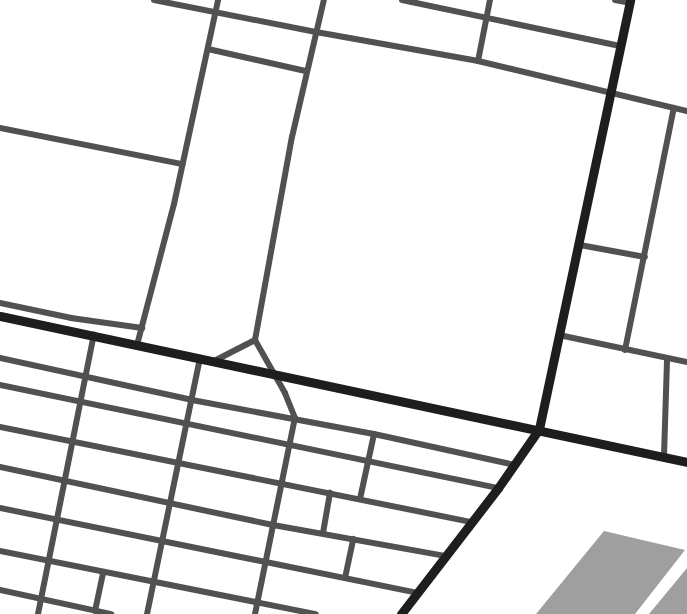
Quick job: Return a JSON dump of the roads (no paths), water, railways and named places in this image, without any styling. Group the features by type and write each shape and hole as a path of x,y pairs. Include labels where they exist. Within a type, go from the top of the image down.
{"street":[{"path":"154,0 316,32 478,60 687,111"},
{"path":"137,345 182,164 218,0"},
{"path":"255,614 295,418 274,373 255,340 306,71 324,0"},
{"path":"402,0 620,46"},
{"path":"478,60 490,0"},
{"path":"401,614 498,488 539,429 580,245 630,2 615,0"},
{"path":"208,49 306,71"},
{"path":"625,350 674,108"},
{"path":"0,128 182,164"},
{"path":"580,245 645,257"},
{"path":"0,303 71,318 142,328"},
{"path":"0,316 539,429 687,462"},
{"path":"559,335 687,362"},
{"path":"38,614 94,336"},
{"path":"214,361 255,340"},
{"path":"0,358 192,400 295,418 515,465"},
{"path":"147,614 200,358"},
{"path":"664,456 667,358"},
{"path":"0,385 498,488"},
{"path":"0,427 472,522"},
{"path":"360,499 374,434"},
{"path":"0,467 274,524 446,556"},
{"path":"323,533 330,493"},
{"path":"0,508 417,593"},
{"path":"344,578 353,539"},
{"path":"0,551 316,614"},
{"path":"95,611 103,573"},
{"path":"0,590 111,614"}]}
